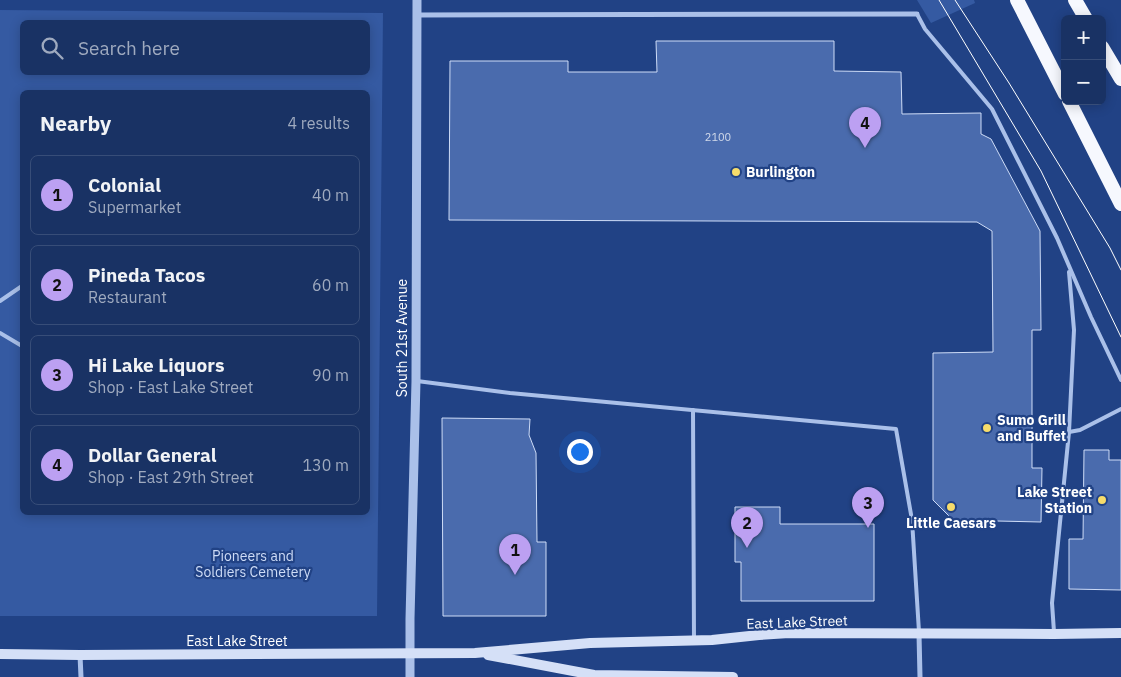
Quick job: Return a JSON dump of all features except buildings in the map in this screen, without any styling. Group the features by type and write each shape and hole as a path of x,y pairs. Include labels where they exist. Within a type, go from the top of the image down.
{"highway":[{"path":"1017,0 1061,86"},
{"path":"1075,0 1084,15"},
{"path":"1106,54 1121,79"},
{"path":"1070,105 1121,204"}],"main road":[{"name":"East Lake Street","path":"0,654 475,653 590,643 712,640 789,633 1121,633"},
{"name":"East Lake Street","path":"475,653 594,675 733,677"}],"street":[{"name":"South 21st Avenue","path":"410,677 416,381 417,0"},
{"path":"417,15 917,14"},
{"path":"919,634 920,677"},
{"path":"80,655 81,677"}],"lane":[{"path":"917,14 925,29 992,109 1057,238 1121,380"},
{"path":"1054,634 1052,603 1069,432 1074,330 1069,268"},
{"path":"0,301 20,287"},
{"path":"0,333 20,345"},
{"path":"416,381 510,393 896,429 912,520 919,634"},
{"path":"1069,432 1080,430 1121,409"},
{"path":"693,410 694,640"}],"green space":[{"path":"917,0 974,0 975,3 931,23"},
{"name":"Pioneers and Soldiers Cemetery","path":"0,10 383,13 377,616 0,616"}],"tram line":[{"path":"939,0 1041,171 1121,337"},
{"path":"955,0 1009,83 1110,248 1121,270"}],"place":[{"name":"Dollar General","path":"865,148"},
{"name":"Burlington","path":"736,172"},
{"name":"Sumo Grill and Buffet","path":"987,428"},
{"name":"Lake Street Station","path":"1102,500"},
{"name":"Little Caesars","path":"951,507"},
{"name":"Hi Lake Liquors","path":"868,528"},
{"name":"Pineda Tacos","path":"747,548"},
{"name":"Colonial","path":"515,575"}]}
